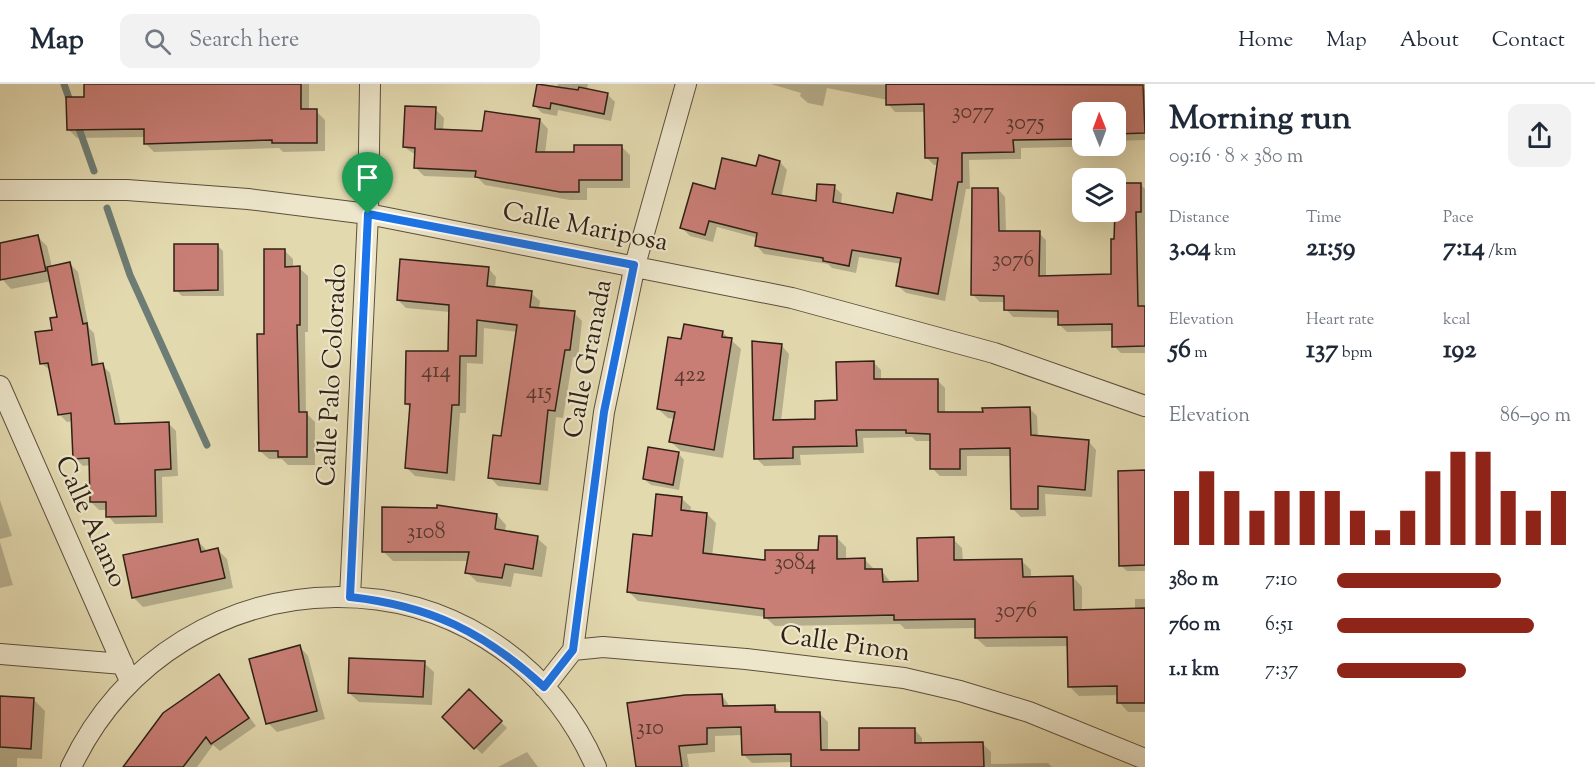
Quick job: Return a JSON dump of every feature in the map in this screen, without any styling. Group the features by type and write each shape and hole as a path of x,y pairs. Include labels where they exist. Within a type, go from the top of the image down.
{"street":[{"name":"Calle Palo Colorado","path":"350,597 368,214 370,84"},
{"name":"Calle Granada","path":"573,650 604,412 634,265 687,84"},
{"name":"Calle Mariposa","path":"0,190 128,190 248,199 368,214 792,298 994,353 1145,406"},
{"name":"Calle Alamo","path":"0,386 127,672"},
{"path":"71,767 83,742 127,672 184,638 225,618 281,601 350,597 395,603 456,623 488,641 544,687 578,732 596,767"},
{"name":"Calle Pinon","path":"573,650 603,647 746,659 904,678 960,691 1029,712 1145,759"},
{"path":"544,687 573,650"},
{"path":"0,654 127,672"}],"building":[{"path":"84,84 301,84 301,109 317,109 317,143 272,143 272,140 144,144 144,129 67,130 66,97 84,97"},
{"path":"537,84 578,90 579,87 608,93 604,114 551,103 550,109 533,106"},
{"path":"886,84 1143,85 1145,133 1126,134 1126,102 1072,102 1072,139 1013,140 1014,152 962,153 962,182 958,182 938,294 896,286 901,258 852,250 849,266 823,261 823,258 755,246 757,233 709,221 705,235 680,228 693,183 715,189 722,158 756,166 759,155 780,161 772,194 816,201 817,184 835,185 833,202 893,213 897,193 932,200 938,158 925,158 924,104 886,105"},
{"path":"405,106 436,107 435,129 482,131 485,111 540,119 536,152 574,152 574,145 622,145 622,180 579,180 579,192 560,192 475,177 476,171 414,168 415,148 403,147"},
{"path":"1126,183 1141,183 1141,212 1136,212 1138,306 1145,306 1145,346 1112,347 1112,324 1058,325 1058,311 1004,310 1004,296 971,295 972,188 998,188 999,231 1040,231 1039,276 1111,274 1111,239 1114,239 1115,222 1126,222"},
{"path":"38,235 46,271 0,280 0,243"},
{"path":"174,244 218,244 218,290 174,291"},
{"path":"264,249 285,249 285,267 300,266 300,325 297,325 299,412 307,412 307,457 278,457 278,451 259,451 257,334 264,334"},
{"path":"400,259 489,267 487,286 532,291 530,307 575,311 570,350 565,350 555,411 548,410 540,484 488,478 493,435 501,436 517,325 477,320 476,356 460,356 459,405 452,405 447,473 405,468 410,404 405,404 406,351 448,351 449,305 397,300"},
{"path":"70,262 83,324 87,323 92,365 103,363 115,424 169,422 171,469 155,470 156,516 106,517 106,502 90,502 89,458 73,459 71,413 58,415 48,363 40,364 35,332 52,330 50,318 57,317 47,267"},
{"path":"684,324 723,331 722,337 732,338 714,450 669,442 675,412 657,409 668,337 681,339"},
{"path":"752,341 782,344 773,420 815,419 815,401 837,400 836,362 874,361 874,379 938,379 938,412 983,412 982,408 1030,407 1031,435 1089,440 1085,490 1038,486 1038,509 1011,509 1010,448 960,449 960,469 930,469 930,434 906,433 906,430 856,430 857,446 793,447 793,458 754,459"},
{"path":"648,447 679,452 673,485 643,479"},
{"path":"1145,470 1145,565 1119,566 1118,471"},
{"path":"656,494 682,497 681,510 707,513 703,553 765,560 765,550 818,550 819,536 837,536 837,559 865,558 865,569 882,569 883,582 918,581 917,538 954,537 954,560 1022,559 1023,577 1073,576 1074,610 1145,608 1145,703 1117,703 1117,686 1068,687 1067,637 975,638 975,619 894,620 894,615 764,618 764,609 627,592 633,534 652,536"},
{"path":"437,505 497,514 495,529 538,536 533,569 505,564 502,578 465,573 469,552 382,552 382,507 437,508"},
{"path":"198,539 201,552 218,548 225,578 132,598 123,555"},
{"path":"300,645 317,711 266,724 249,659"},
{"path":"349,658 425,661 423,697 348,693"},
{"path":"219,674 249,718 211,744 206,737 183,767 123,767 163,713"},
{"path":"469,689 502,721 474,749 442,717"},
{"path":"722,694 723,706 775,705 775,712 820,712 821,750 859,750 859,728 915,728 915,743 983,742 984,767 791,767 791,754 742,755 741,727 707,728 707,744 679,746 682,767 636,767 627,703 685,695"},
{"path":"0,696 34,698 31,749 0,747"}],"waterway":[{"path":"64,84 71,104"},
{"path":"77,123 94,171"},
{"path":"107,208 130,275 207,445"}],"route":[{"path":"368,214 634,265 604,412 573,650 544,687 517,662 488,641 456,623 422,610 386,601 350,597 368,214"}]}
